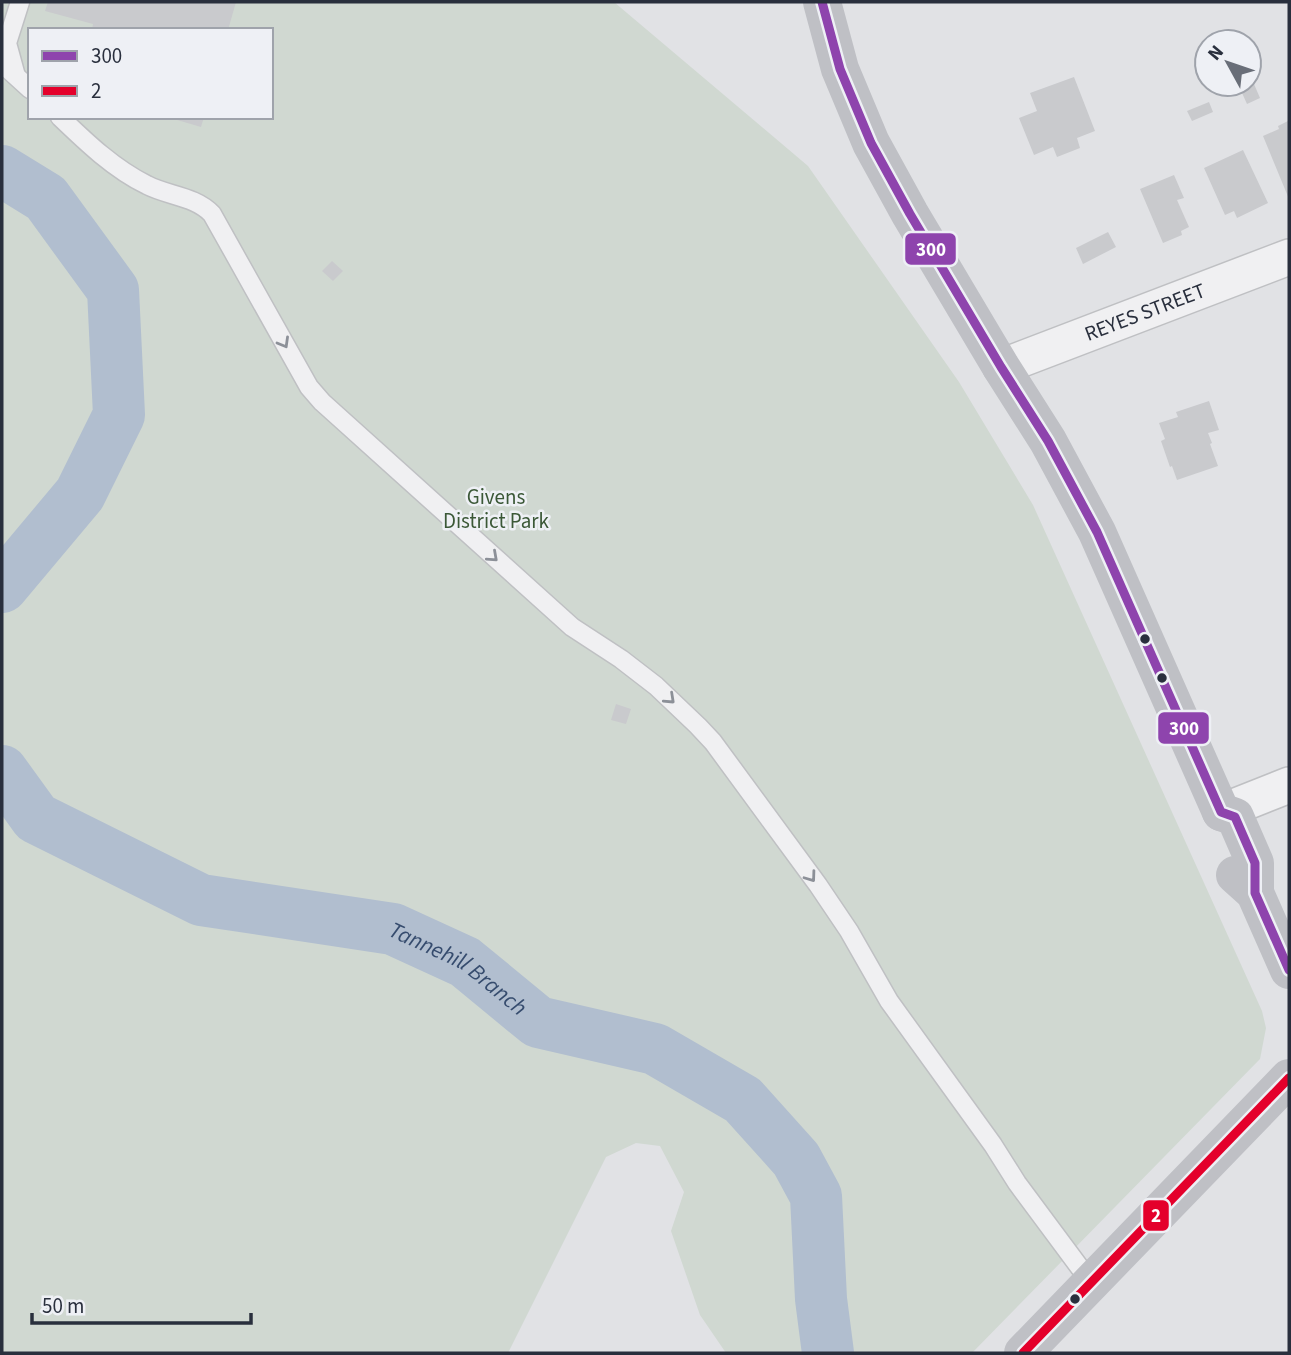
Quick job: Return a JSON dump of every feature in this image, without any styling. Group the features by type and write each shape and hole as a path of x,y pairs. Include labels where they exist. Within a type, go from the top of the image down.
{"main road":[{"path":"822,2 839,69 871,143 910,214 1048,441 1097,532 1221,812 1235,817 1255,863 1255,894 1289,970"},
{"path":"1023,1353 1289,1078"}],"street":[{"name":"REYES STREET","path":"1001,367 1289,257"},
{"path":"1221,812 1289,785"}],"lane":[{"path":"16,76 7,43 20,2"},
{"path":"2,62 28,87"},
{"path":"62,119 128,175 149,187 205,207 212,214 309,387 322,402 572,627 656,686 713,742 818,886 849,931 890,1001 1017,1183 1092,1284"}],"green space":[{"name":"Givens District Park","path":"2,2 614,2 808,166 959,382 1033,505 1262,1011 1266,1028 1260,1059 972,1353 726,1353 700,1315 671,1231 684,1192 660,1146 636,1143 606,1157 508,1353 2,1353"}],"building":[{"path":"48,2 236,2 229,28 92,28 93,24 45,11"},
{"path":"1074,77 1095,131 1077,138 1080,148 1057,157 1053,147 1034,155 1019,118 1037,111 1030,93"},
{"path":"1244,98 1260,98 1247,104"},
{"path":"1209,102 1213,112 1192,121 1187,111"},
{"path":"174,119 203,119 201,127"},
{"path":"1288,121 1289,199 1263,136 1279,129 1278,126"},
{"path":"1243,150 1268,203 1237,218 1234,211 1225,215 1204,168"},
{"path":"1174,175 1184,198 1177,200 1189,227 1181,231 1182,235 1163,243 1140,189"},
{"path":"1108,232 1116,247 1083,264 1076,248"},
{"path":"332,261 343,271 333,281 322,271"},
{"path":"1209,401 1219,430 1208,433 1218,466 1177,480 1161,441 1165,439 1159,423 1178,417 1176,412"},
{"path":"616,704 631,709 626,724 611,720"}],"waterway":[{"name":"Tannehill Branch","path":"2,171 46,198 113,290 119,415 80,494 2,587"},
{"name":"Tannehill Branch","path":"2,771 36,818 201,900 393,929 465,962 538,1022 655,1049 743,1100 796,1159 816,1196 821,1299 828,1353"}],"transit line":[{"name":"300","path":"822,2 840,69 871,143 910,214 1048,441 1097,532 1221,812 1235,817 1255,863 1255,893 1289,970"},
{"name":"2","path":"1023,1353 1289,1078"}]}
